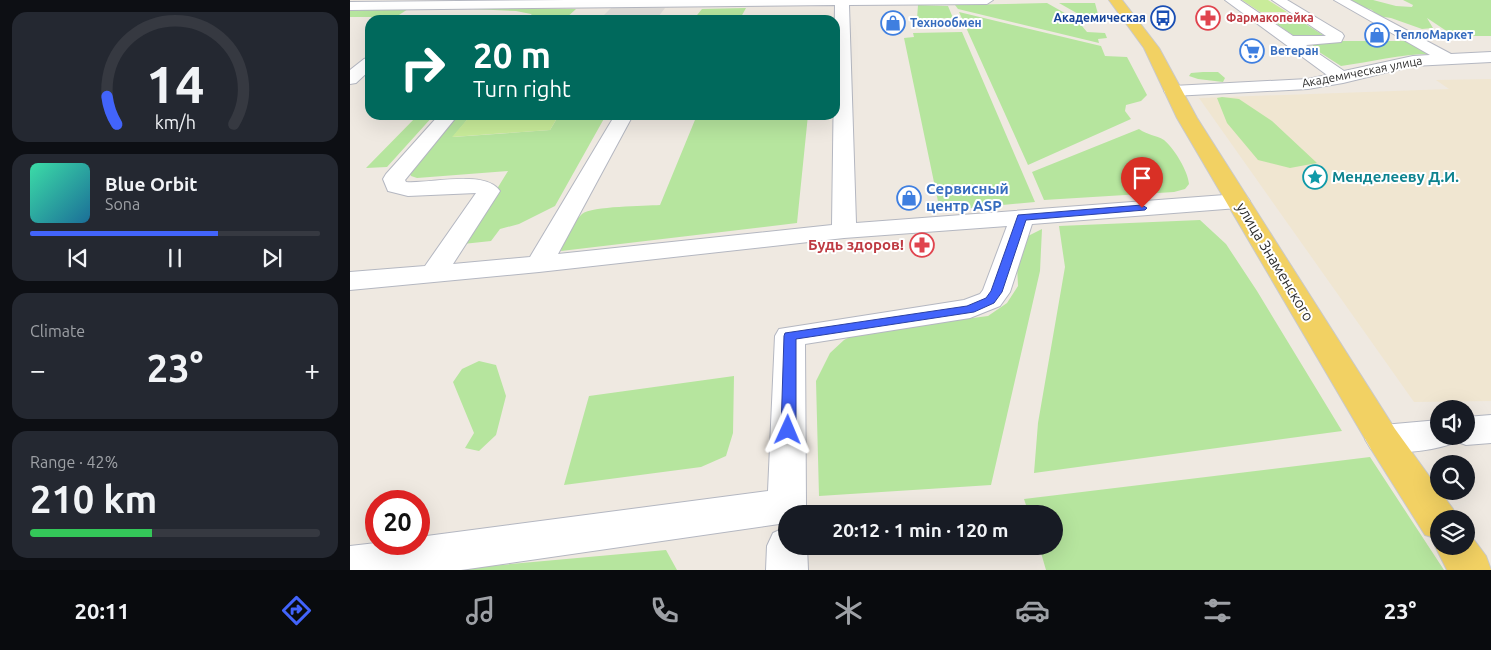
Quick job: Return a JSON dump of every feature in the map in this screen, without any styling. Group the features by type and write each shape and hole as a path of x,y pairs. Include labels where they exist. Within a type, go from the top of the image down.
{"main road":[{"name":"улица Знаменского","path":"1114,0 1151,48 1173,91 1238,202 1383,439 1431,510"},
{"path":"1461,555 1471,570"}],"street":[{"path":"350,6 444,2 694,4 986,0"},
{"path":"1231,0 1343,78"},
{"path":"1278,0 1337,36 1336,39 1331,40 1290,41"},
{"path":"1340,0 1448,58"},
{"path":"842,1 844,231"},
{"path":"428,15 444,2"},
{"path":"577,15 593,4"},
{"path":"686,15 694,4"},
{"name":"Академическая улица","path":"1173,91 1308,84 1343,78 1413,61 1491,57"},
{"path":"350,79 365,66"},
{"path":"434,272 488,191 479,186 408,189 396,186 394,179 445,120"},
{"path":"539,264 621,120"},
{"path":"350,280 539,264 844,231 1238,202"},
{"path":"787,505 790,336 970,309 990,300 996,292 1022,217"},
{"path":"1475,430 1491,429"},
{"path":"1383,439 1430,435"},
{"path":"350,566 778,511"},
{"path":"787,555 787,570"}],"shaded area":[{"path":"611,8 665,8 660,15 604,15"},
{"path":"1491,79 1491,401 1430,400 1430,402 1414,402 1199,98 1449,89 1436,80"}],"green space":[{"path":"1242,0 1268,0 1287,12 1260,12"},
{"path":"1344,0 1373,0 1396,6 1412,7 1413,5 1403,0 1491,0 1491,36 1454,36 1427,18 1433,28 1422,29 1391,18 1377,16 1372,10"},
{"path":"1047,3 1077,20 1087,32 1105,33 1107,38 1098,39 1099,43 958,9 955,5"},
{"path":"1059,3 1095,3 1099,18 1087,19"},
{"path":"918,5 948,6 953,18 917,19"},
{"path":"451,8 576,9 569,15 532,15 516,11"},
{"path":"746,8 742,15 697,15 702,9"},
{"path":"408,9 399,15 365,15 365,17 350,17 350,10"},
{"path":"959,12 1101,46 1105,56 1127,57 1147,95 1141,101 1126,105 1125,111 1131,119 1028,165"},
{"path":"1288,13 1323,35 1294,36 1262,14"},
{"path":"962,32 1035,202 940,211 904,38 914,37 913,33"},
{"path":"1332,41 1411,41 1431,54 1419,54 1341,66 1316,50 1312,44"},
{"path":"1218,72 1225,78 1223,82 1189,76 1191,73"},
{"path":"1217,98 1239,99 1272,121 1317,163 1290,168 1258,160 1227,123"},
{"path":"413,120 429,120 387,167 366,168"},
{"path":"453,120 467,120 453,137 550,130 556,120 603,120 555,206 519,224 500,229 491,241 463,244 508,171 417,178 411,176 409,172"},
{"path":"467,120 556,120 550,130 452,137"},
{"path":"695,120 807,120 797,223 561,251 571,226 582,214 588,211 660,205"},
{"path":"1139,129 1164,140 1172,148 1180,160 1188,179 1189,184 1185,189 1174,192 1044,200 1032,172"},
{"path":"1200,220 1226,244 1257,291 1342,431 1034,473 1038,423 1065,267 1059,226"},
{"path":"1042,229 1040,271 991,485 819,496 816,381 830,353 844,340 857,333 988,316 1007,303 1018,286 1017,265 1026,237"},
{"path":"479,361 496,365 506,396 496,435 479,451 465,448 474,433 453,382 462,369"},
{"path":"734,376 733,433 726,456 701,467 564,485 589,396"},
{"path":"1370,457 1430,549 1430,555 1434,555 1444,570 1046,570 1042,555 1063,555 1063,505 1026,505 1024,499"},
{"path":"666,550 677,570 456,570 457,569"}],"place":[{"name":"Академическая","path":"1163,18"},
{"name":"Фармакопейка","path":"1208,18"},
{"name":"Технообмен","path":"893,23"},
{"name":"ТеплоМаркет","path":"1377,35"},
{"name":"Ветеран","path":"1252,51"},
{"name":"Менделееву Д.И.","path":"1315,177"},
{"name":"Сервисный центр ASP","path":"909,198"},
{"name":"Будь здоров!","path":"922,245"}],"route":[{"path":"788,430 790,336 970,309 990,300 996,292 1022,217 1142,208"}]}
